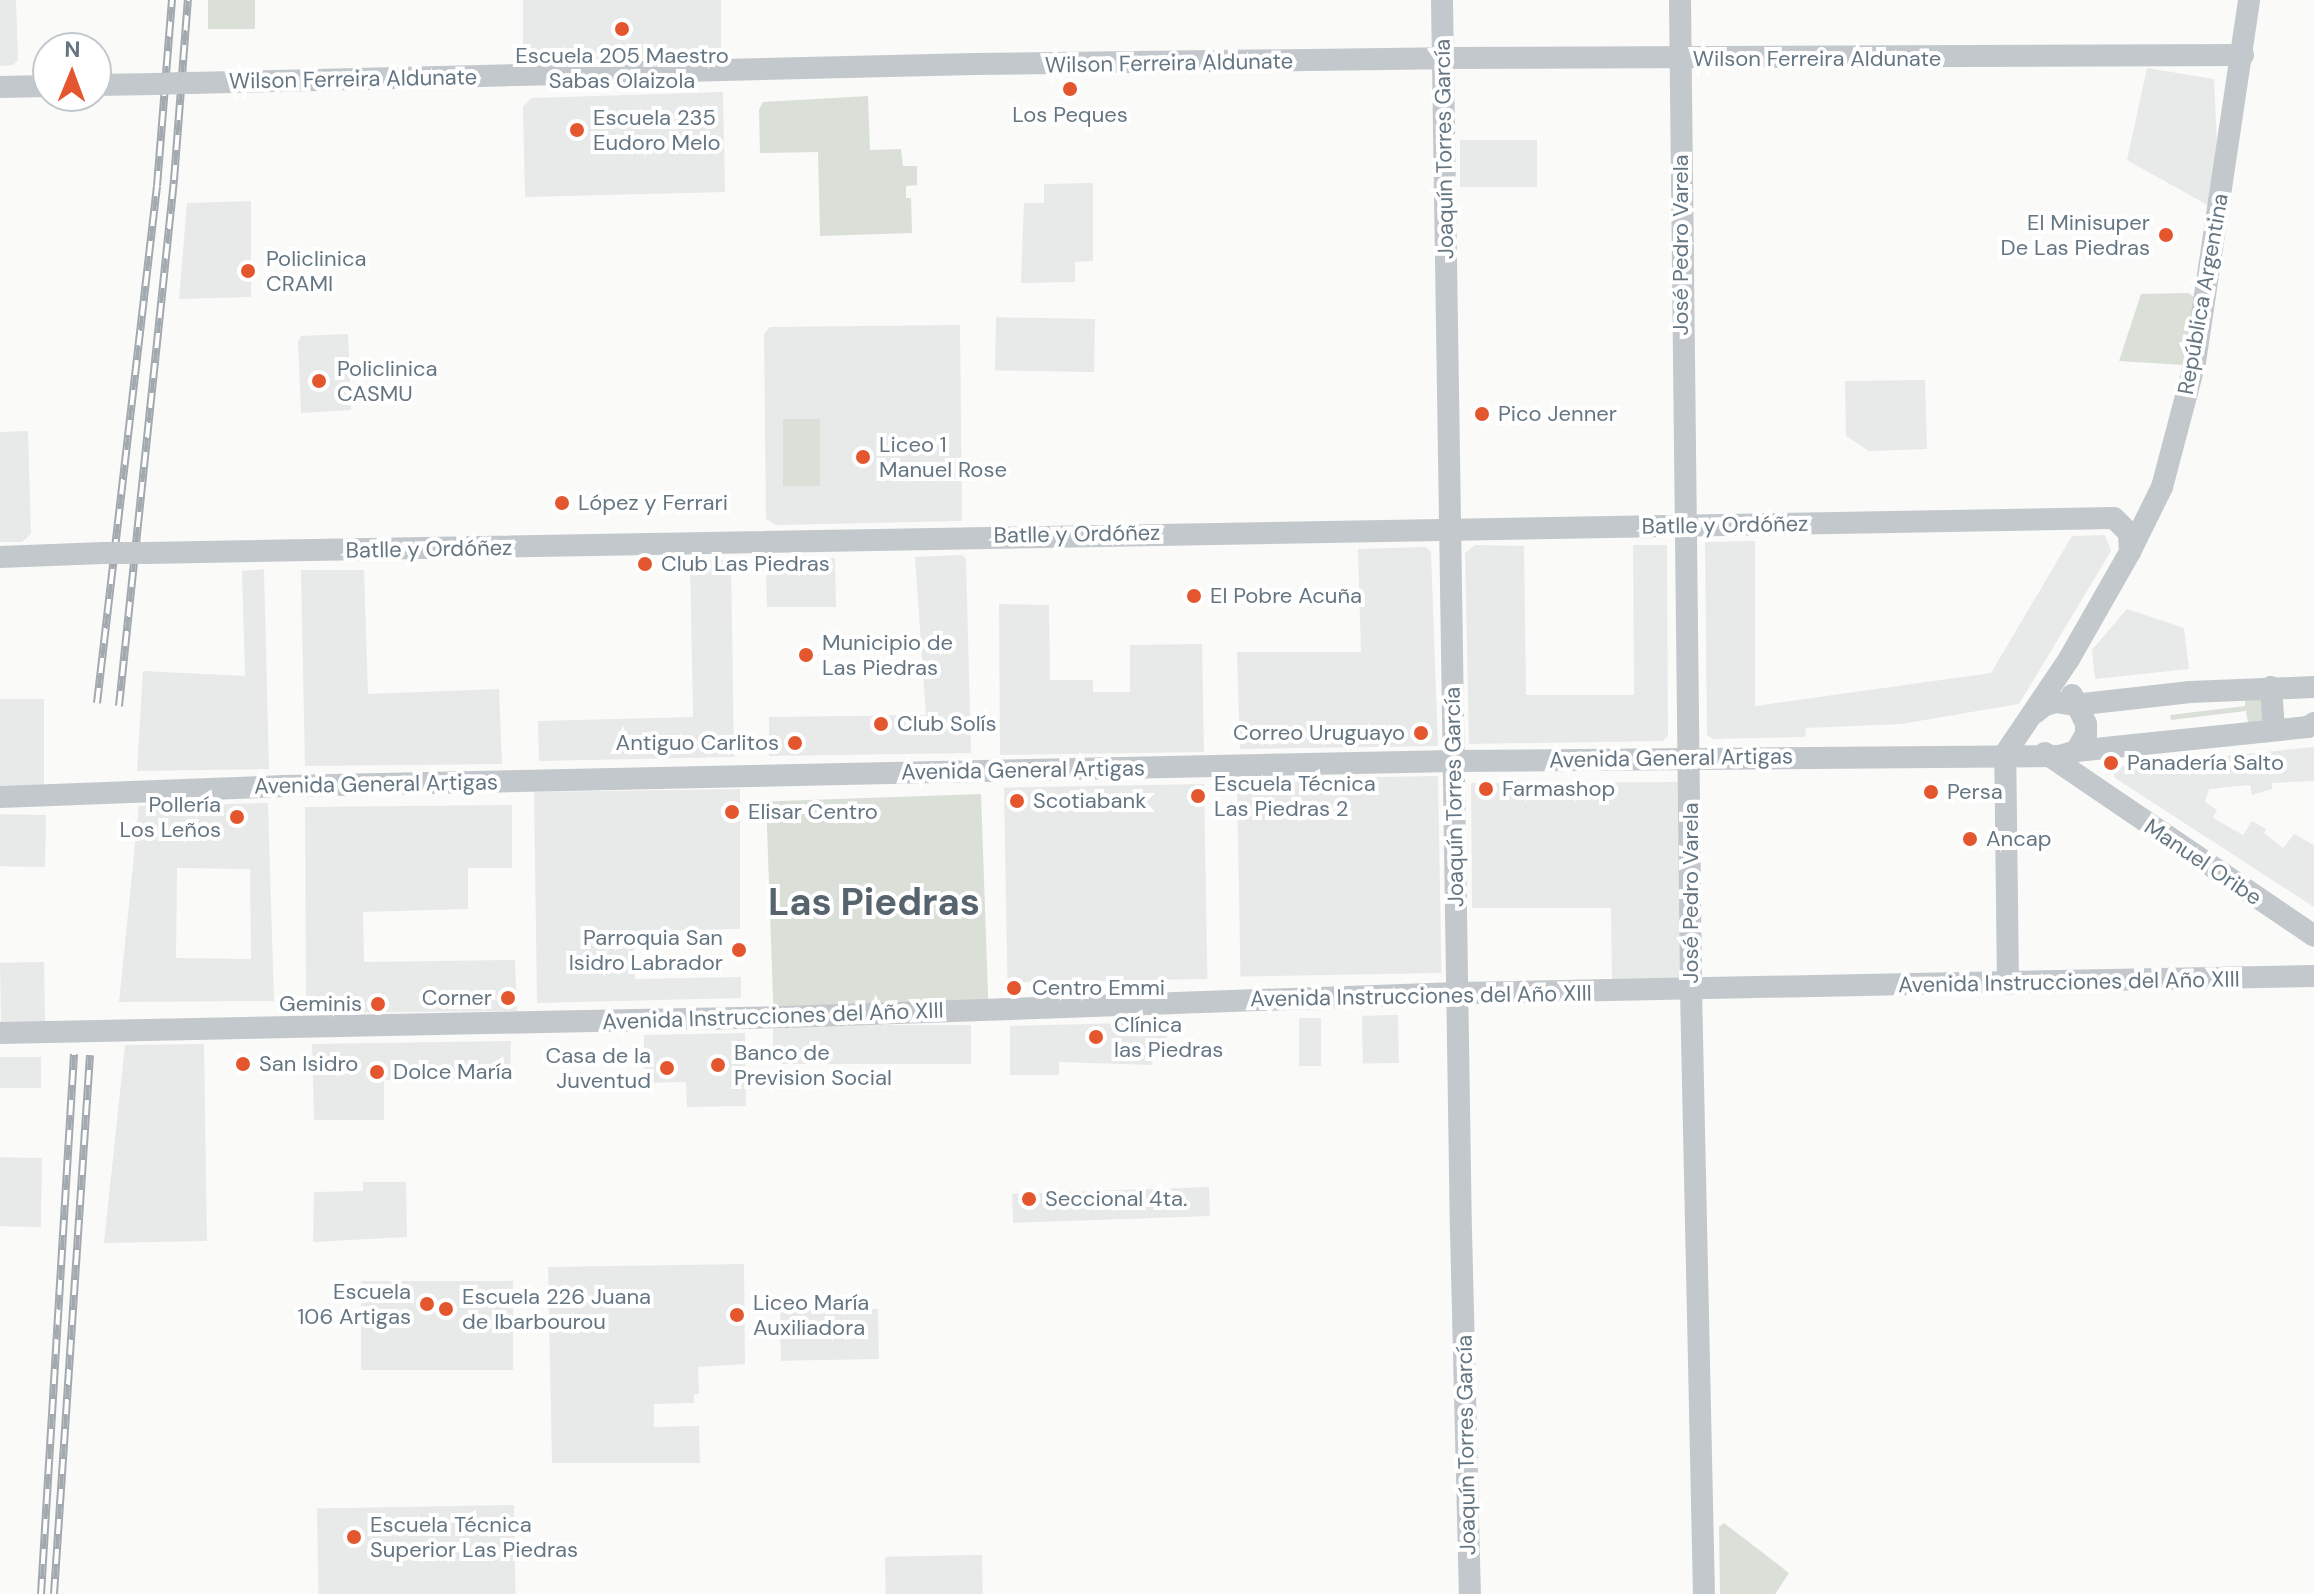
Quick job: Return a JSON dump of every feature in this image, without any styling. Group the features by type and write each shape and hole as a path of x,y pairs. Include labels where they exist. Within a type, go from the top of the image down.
{"street":[{"name":"Joaquín Torres García","path":"1442,0 1470,1594"},
{"name":"José Pedro Varela","path":"1680,0 1691,990 1704,1594"},
{"name":"República Argentina","path":"2005,754 2069,659 2130,552 2162,487 2195,362 2249,0"},
{"name":"Wilson Ferreira Aldunate","path":"112,85 742,68 1443,58 2243,55"},
{"path":"0,87 32,86"},
{"name":"Batlle y Ordóñez","path":"0,557 963,536 1449,531 2114,518 2152,507"},
{"path":"2114,518 2129,533 2130,552"},
{"path":"2069,659 2074,705 2086,724 2086,734 2076,751"},
{"path":"2271,687 2274,730"},
{"path":"2093,788 2036,747 2032,737 2032,718 2045,705 2271,687 2314,687"},
{"path":"2047,754 2059,756 2076,751 2308,727 2314,723"},
{"path":"2076,751 2093,788"},
{"path":"2005,754 2008,984"},
{"name":"Avenida General Artigas","path":"0,797 301,785 1454,761 2047,754"},
{"name":"Manuel Oribe","path":"2093,788 2314,936"},
{"name":"Avenida Instrucciones del Año XIII","path":"0,1033 784,1017 1458,993 2314,976"}],"shaded area":[{"path":"0,0 16,0 18,60 13,65 0,66"},
{"path":"208,0 255,0 255,29 208,29"},
{"name":"Escuela 205 Maestro Sabas Olaizola","path":"523,0 721,0 721,61 523,61"},
{"path":"2147,68 2214,79 2220,212 2127,160"},
{"path":"723,92 725,192 525,197 523,107 531,98"},
{"path":"868,96 870,150 901,149 903,166 917,166 917,185 906,186 906,198 911,198 912,233 820,236 818,152 760,153 759,110 763,102"},
{"path":"1460,140 1537,140 1537,187 1460,187"},
{"path":"1093,183 1093,261 1075,262 1075,282 1021,283 1024,203 1044,203 1044,184"},
{"path":"251,201 251,297 179,299 187,203"},
{"path":"2188,293 2196,298 2184,365 2119,361 2141,294"},
{"path":"996,317 1095,319 1094,372 995,370"},
{"name":"Liceo 1 Manuel Rose","path":"960,325 962,521 776,525 766,519 764,334 770,327"},
{"path":"348,334 351,410 301,413 298,342 301,336"},
{"path":"1925,380 1927,449 1869,451 1846,436 1845,381"},
{"path":"783,419 820,419 820,486 783,486"},
{"path":"28,431 31,534 22,542 0,542 0,432"},
{"path":"2105,535 2111,551 2019,704 1901,724 1806,728 1805,737 1713,739 1707,735 1705,542 1755,541 1755,706 1991,673 2072,536"},
{"path":"1475,545 1524,546 1526,695 1634,695 1633,545 1667,545 1668,736 1663,741 1469,744 1465,553"},
{"path":"1426,547 1431,552 1438,746 1240,749 1237,652 1361,652 1358,549"},
{"path":"962,555 966,559 971,753 769,756 769,717 926,715 915,557"},
{"path":"835,558 836,607 767,607 766,566 771,559"},
{"path":"690,560 731,560 734,757 539,761 538,721 693,717"},
{"path":"264,569 269,769 137,771 143,671 245,676 242,571"},
{"path":"301,570 364,570 368,694 499,689 502,764 305,766"},
{"path":"999,604 1049,605 1050,680 1093,680 1093,692 1130,692 1130,645 1202,644 1204,752 1000,755"},
{"path":"2127,609 2184,628 2189,669 2095,679 2092,650"},
{"path":"2261,691 2266,723 2248,723 2246,711 2171,720 2170,715 2245,706 2245,696"},
{"path":"0,699 44,699 44,789 0,789"},
{"path":"2314,747 2314,781 2272,783 2272,789 2252,795 2250,785 2209,789 2205,802 2217,810 2213,818 2243,835 2252,821 2266,829 2264,833 2283,848 2294,834 2314,845 2314,907 2115,778 2113,772 2117,767"},
{"path":"1438,776 1441,973 1240,976 1237,780"},
{"path":"1681,782 1682,980 1612,980 1611,908 1472,908 1471,783"},
{"path":"1204,784 1207,979 1007,982 1004,787"},
{"path":"740,789 740,929 634,931 635,979 741,977 741,998 537,1003 534,792"},
{"path":"981,794 988,1005 773,1012 766,802"},
{"path":"268,803 274,1001 119,1002 139,806","holes":["177,868 250,869 251,959 176,958"]},
{"path":"512,805 512,868 468,868 468,909 363,912 364,962 515,960 517,1011 306,1013 305,807"},
{"path":"0,814 46,815 45,867 0,866"},
{"path":"44,962 45,1024 1,1025 0,963"},
{"path":"1398,1015 1399,1063 1363,1064 1362,1016"},
{"path":"1299,1018 1321,1018 1321,1066 1299,1066"},
{"path":"1166,1022 1167,1050 1154,1050 1152,1065 1059,1062 1059,1075 1010,1075 1010,1026"},
{"path":"773,1025 971,1025 971,1064 773,1064"},
{"path":"745,1033 746,1106 687,1107 686,1082 644,1083 644,1035"},
{"path":"511,1041 510,1079 384,1080 384,1120 314,1120 312,1044"},
{"path":"204,1044 207,1241 104,1243 125,1045"},
{"path":"0,1057 41,1057 41,1088 0,1088"},
{"path":"0,1157 42,1158 41,1227 0,1226"},
{"path":"363,1182 406,1182 407,1237 313,1242 314,1192 363,1191"},
{"path":"1209,1187 1210,1216 1013,1223 1012,1194"},
{"path":"744,1264 745,1364 698,1367 699,1394 694,1394 694,1403 654,1404 654,1427 699,1426 700,1463 552,1463 548,1267"},
{"path":"361,1281 513,1281 513,1370 361,1370"},
{"path":"878,1309 879,1359 781,1361 780,1311"},
{"path":"514,1505 516,1594 319,1594 317,1508"},
{"path":"1724,1523 1789,1573 1775,1594 1720,1594 1719,1527"},
{"path":"982,1555 983,1594 886,1594 885,1557"}],"railway":[{"path":"97,703 157,186 172,0"},
{"path":"119,706 174,180 188,0"},
{"path":"41,1594 74,1054"},
{"path":"54,1594 90,1055"}],"place":[{"name":"Escuela 205 Maestro Sabas Olaizola","path":"622,29"},
{"name":"Los Peques","path":"1070,89"},
{"name":"Escuela 235 Eudoro Melo","path":"577,130"},
{"name":"El Minisuper De Las Piedras","path":"2166,235"},
{"name":"Policlinica CRAMI","path":"248,271"},
{"name":"Policlinica CASMU","path":"319,381"},
{"name":"Pico Jenner","path":"1482,414"},
{"name":"Liceo 1 Manuel Rose","path":"863,457"},
{"name":"López y Ferrari","path":"562,503"},
{"name":"Club Las Piedras","path":"645,564"},
{"name":"El Pobre Acuña","path":"1194,596"},
{"name":"Municipio de Las Piedras","path":"806,655"},
{"name":"Club Solís","path":"881,724"},
{"name":"Correo Uruguayo","path":"1421,733"},
{"name":"Antiguo Carlitos","path":"795,743"},
{"name":"Panadería Salto","path":"2111,763"},
{"name":"Farmashop","path":"1486,789"},
{"name":"Persa","path":"1931,792"},
{"name":"Escuela Técnica Las Piedras 2","path":"1198,796"},
{"name":"Scotiabank","path":"1017,801"},
{"name":"Elisar Centro","path":"732,812"},
{"name":"Pollería Los Leños","path":"237,817"},
{"name":"Ancap","path":"1970,839"},
{"name":"Parroquia San Isidro Labrador","path":"739,950"},
{"name":"Centro Emmi","path":"1014,988"},
{"name":"Corner","path":"508,998"},
{"name":"Geminis","path":"378,1004"},
{"name":"Clínica las Piedras","path":"1096,1037"},
{"name":"San Isidro","path":"243,1064"},
{"name":"Banco de Prevision Social","path":"718,1065"},
{"name":"Casa de la Juventud","path":"667,1068"},
{"name":"Dolce María","path":"377,1072"},
{"name":"Seccional 4ta.","path":"1029,1199"},
{"name":"Escuela 106 Artigas","path":"427,1304"},
{"name":"Escuela 226 Juana de Ibarbourou","path":"446,1309"},
{"name":"Liceo María Auxiliadora","path":"737,1315"},
{"name":"Escuela Técnica Superior Las Piedras","path":"354,1537"}],"district":[{"name":"Las Piedras","path":"874,903"}]}
